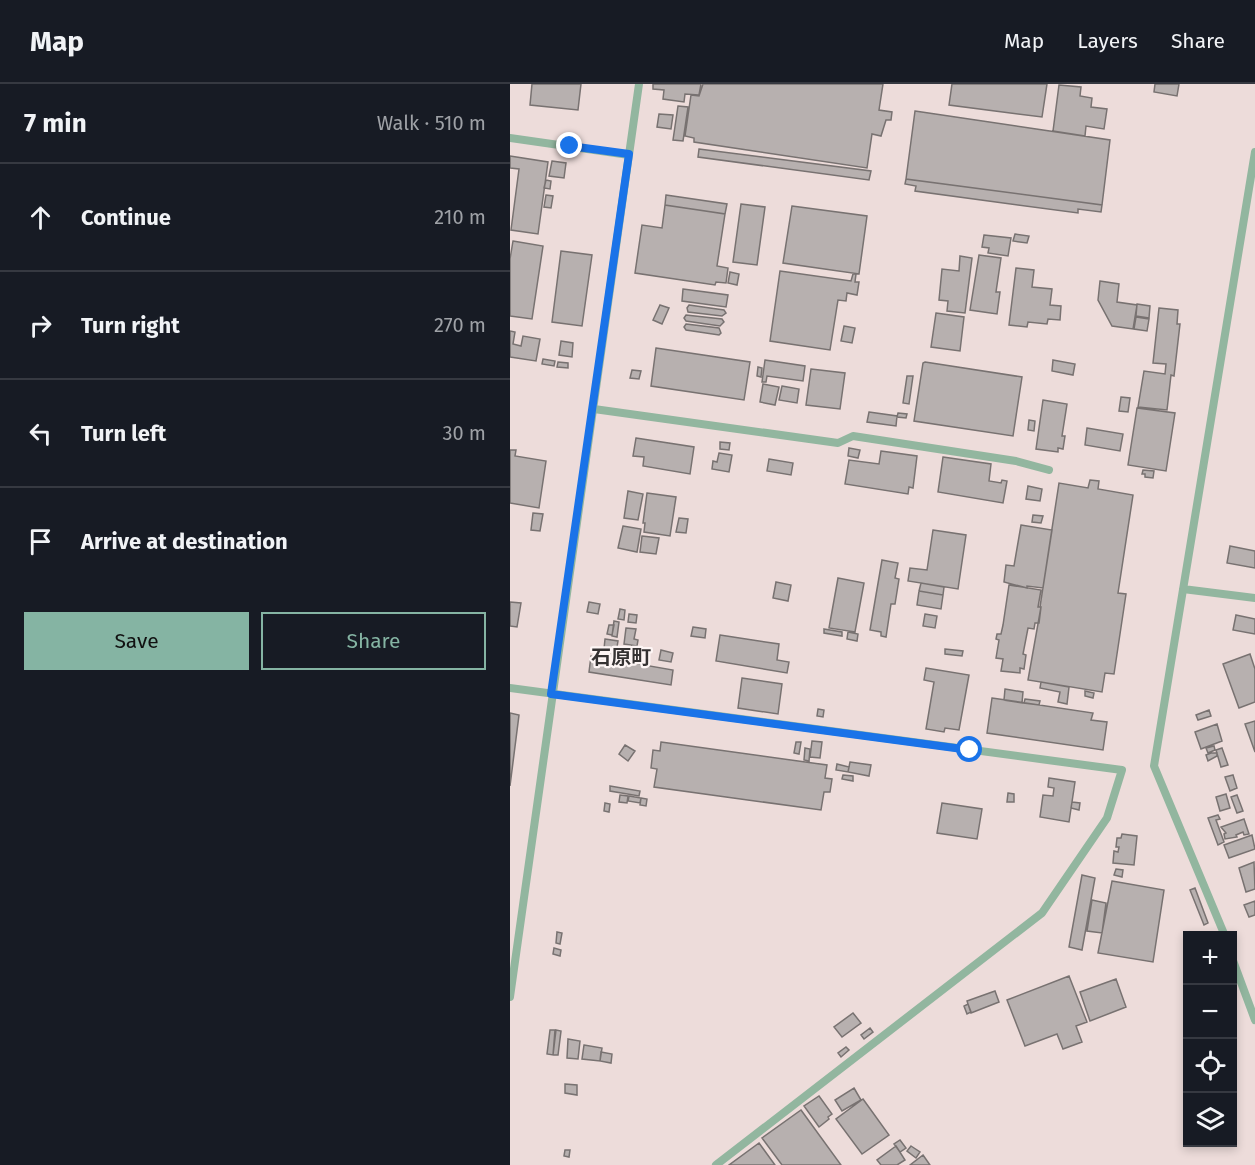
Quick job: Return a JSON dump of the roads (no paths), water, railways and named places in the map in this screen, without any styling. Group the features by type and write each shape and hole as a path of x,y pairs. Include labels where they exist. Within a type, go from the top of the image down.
{"lane":[{"path":"510,997 639,84"},
{"path":"510,138 629,154"},
{"path":"1222,931 1154,766 1255,152"},
{"path":"594,409 838,444 853,436 1016,461 1049,470"},
{"path":"1183,589 1255,598"},
{"path":"510,688 1122,770 1107,818 1042,913 716,1165"},
{"path":"1237,969 1255,1020"}],"district":[{"name":"石原町","path":"621,657"}]}
